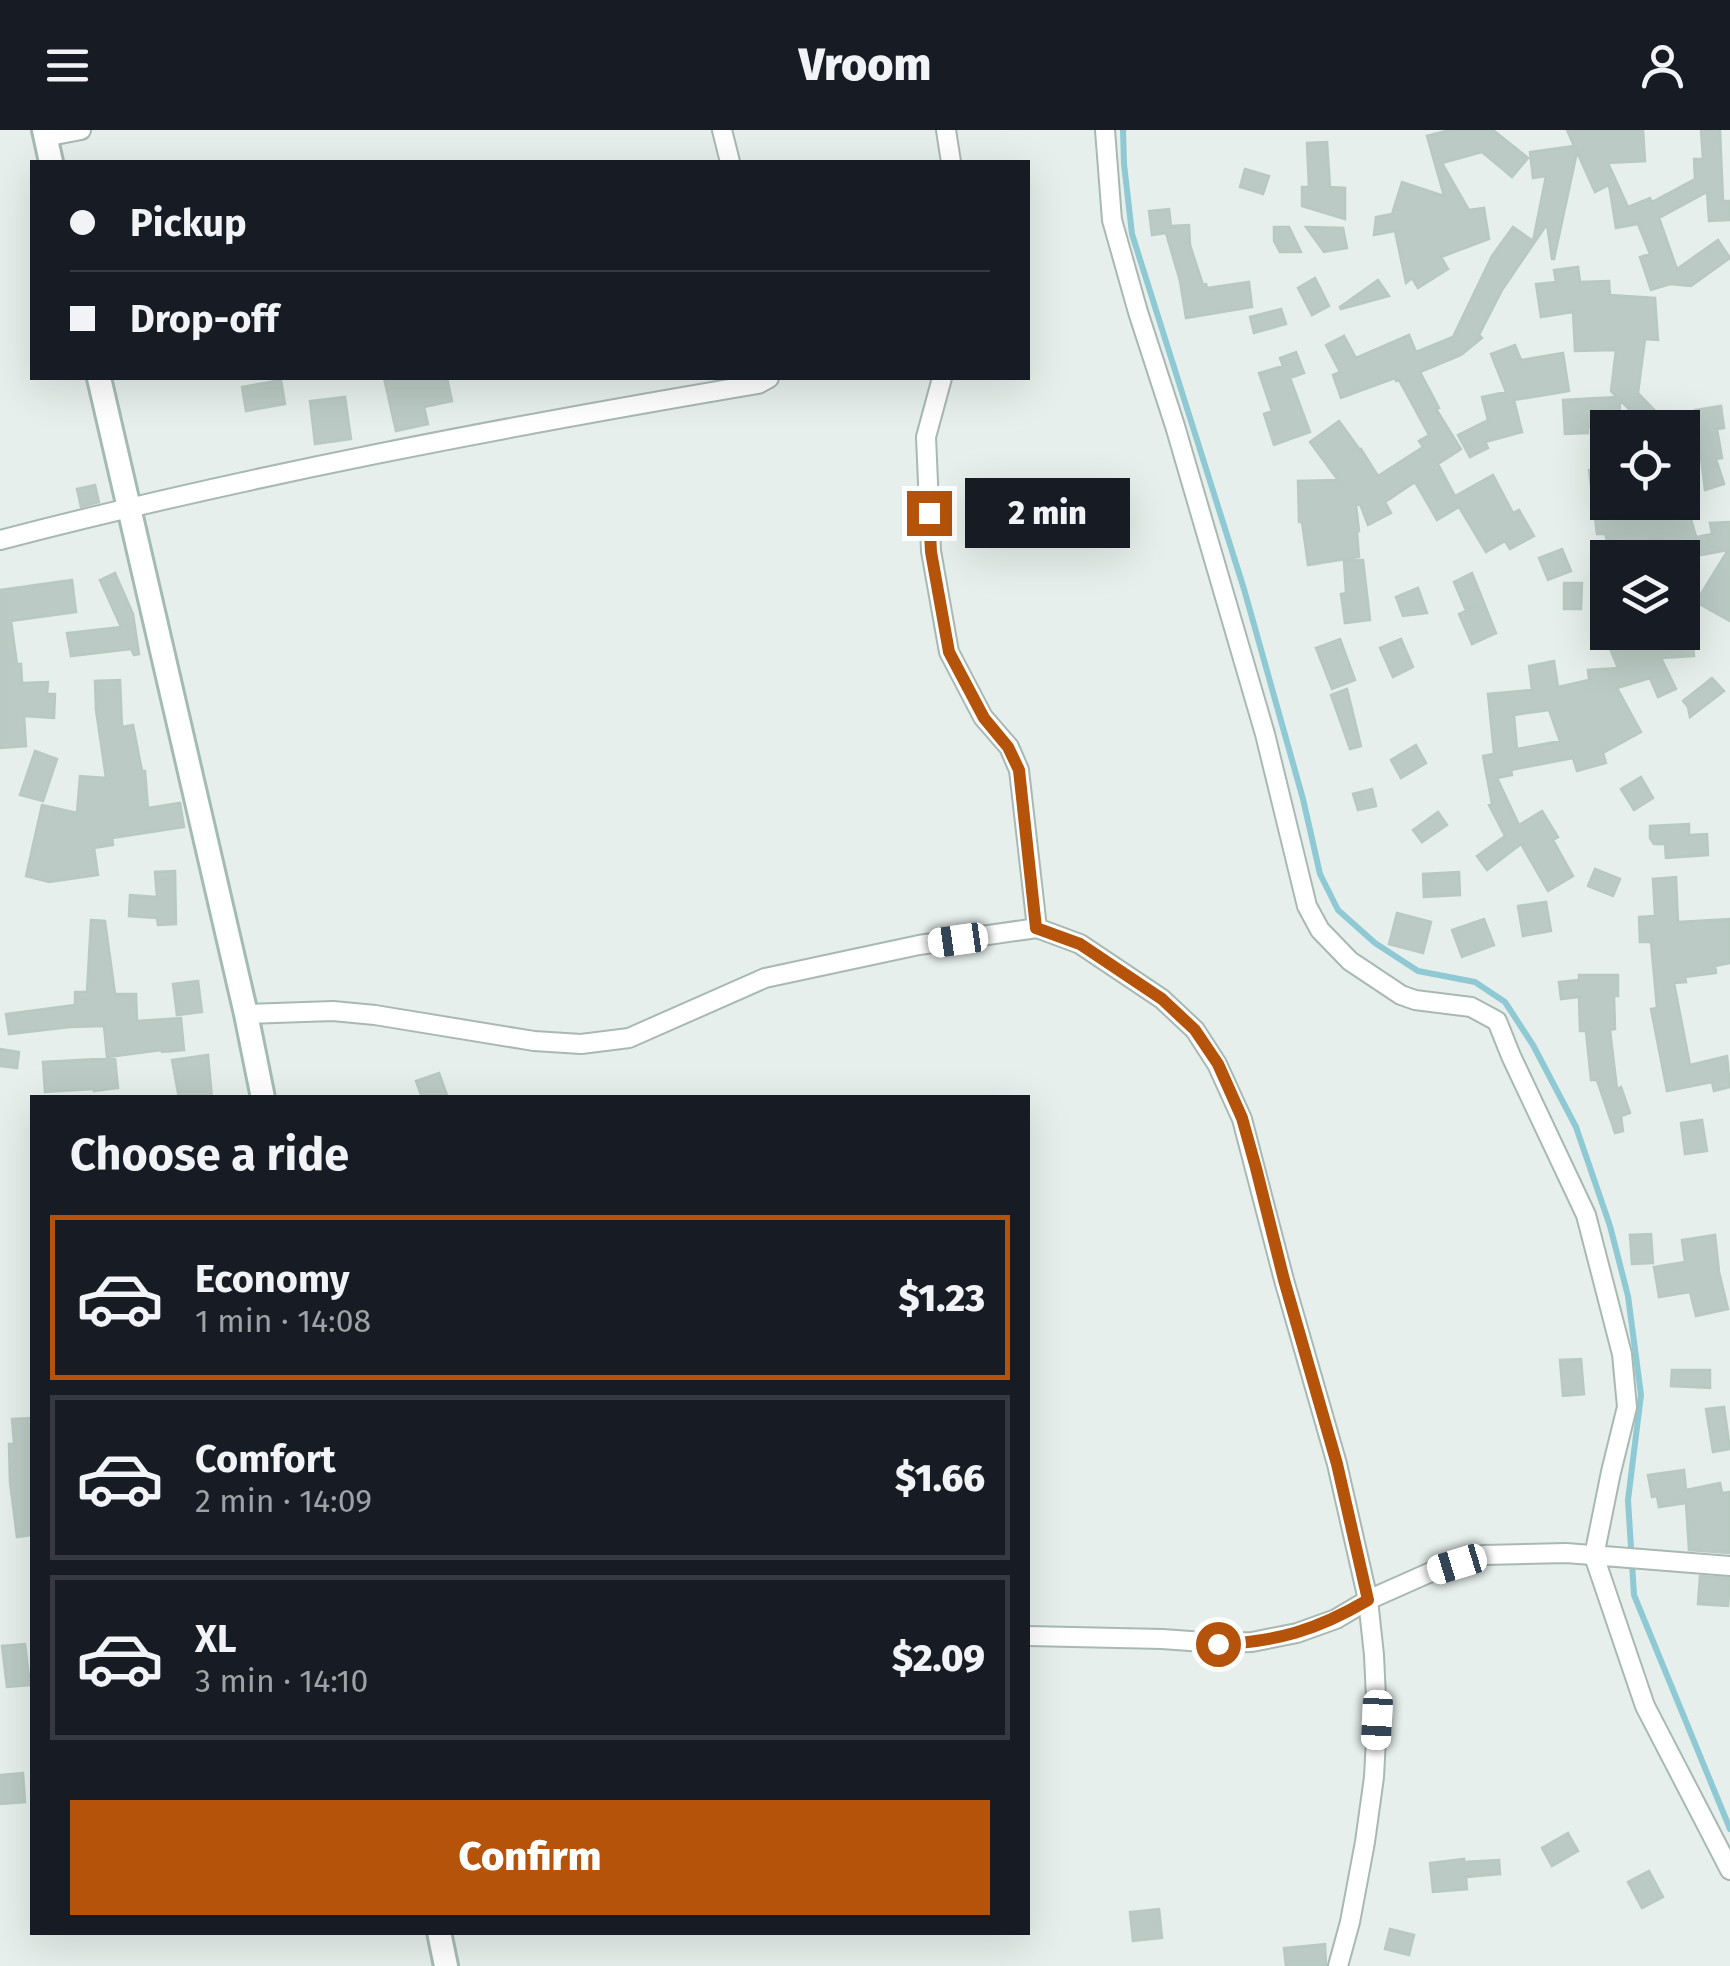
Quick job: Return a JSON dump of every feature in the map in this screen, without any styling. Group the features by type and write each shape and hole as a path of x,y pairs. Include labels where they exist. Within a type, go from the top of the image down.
{"main road":[{"path":"44,134 50,160"},
{"path":"99,380 262,1095"},
{"path":"440,1935 446,1966"}],"street":[{"path":"44,134 81,130"},
{"path":"722,130 730,160"},
{"path":"946,130 952,160"},
{"path":"1105,130 1112,220 1265,734 1307,906 1320,930 1350,961 1401,995 1472,1007 1497,1020 1586,1215 1622,1354 1628,1407 1594,1556 1646,1706 1730,1870"},
{"path":"0,540 128,507 765,380"},
{"path":"941,380 926,436 931,552 949,652 984,718 1008,747 1019,770 1036,928"},
{"path":"246,1014 334,1012 534,1042 582,1044 630,1038 764,978 919,945 1036,928 1080,944 1162,999 1195,1030 1218,1064 1242,1118 1337,1464 1368,1600 1376,1704 1374,1777 1350,1922 1338,1966"},
{"path":"1030,1636 1252,1642 1297,1634 1336,1620 1368,1600 1432,1572 1483,1556 1538,1553 1730,1566"}],"building":[{"path":"1450,130 1493,130 1528,158 1512,177 1482,152 1442,163 1469,210 1484,208 1489,239 1441,257 1448,269 1418,288 1412,278 1406,283 1395,231 1374,235 1376,217 1392,214 1402,182 1444,196 1427,136"},
{"path":"1567,130 1643,130 1645,161 1608,163 1628,207 1650,198 1652,202 1695,179 1694,159 1703,159 1701,130 1720,130 1723,201 1730,201 1730,220 1709,221 1707,192 1659,218 1677,269 1718,240 1730,258 1691,286 1670,284 1651,290 1640,257 1650,254 1638,224 1616,228 1609,185 1595,192 1577,152 1554,259 1547,224 1502,290 1479,335 1482,338 1461,355 1420,372 1439,408 1436,409 1461,449 1438,464 1455,496 1493,475 1513,513 1519,510 1534,536 1510,549 1505,541 1486,552 1459,507 1437,520 1415,482 1385,502 1391,513 1368,525 1360,504 1356,505 1359,557 1308,565 1299,522 1298,481 1338,480 1310,442 1339,421 1378,476 1423,447 1419,441 1429,435 1395,378 1341,398 1333,375 1340,372 1326,345 1344,336 1356,358 1409,335 1416,352 1453,337 1492,256 1513,227 1533,241 1546,176 1533,178 1530,152 1574,146"},
{"path":"1327,142 1330,187 1345,188 1345,219 1302,206 1302,187 1309,187 1307,143"},
{"path":"1245,169 1269,176 1263,194 1240,187"},
{"path":"1169,209 1171,226 1189,225 1190,245 1203,285 1207,288 1249,282 1252,307 1186,318 1166,233 1152,235 1149,211"},
{"path":"1274,227 1289,227 1301,252 1280,252 1274,241"},
{"path":"1306,227 1343,228 1347,248 1324,252"},
{"path":"1578,267 1580,282 1609,281 1610,295 1655,298 1658,340 1645,339 1638,393 1654,410 1630,410 1620,400 1620,410 1590,410 1588,433 1565,434 1563,400 1617,397 1611,391 1616,350 1575,351 1573,312 1541,317 1536,284 1556,282 1554,270"},
{"path":"1315,278 1329,306 1312,315 1298,288"},
{"path":"1378,280 1389,296 1341,309 1340,307"},
{"path":"1281,309 1286,324 1254,333 1250,317"},
{"path":"1515,345 1521,360 1563,353 1569,391 1514,400 1522,432 1485,442 1488,448 1470,457 1458,435 1488,420 1482,397 1506,392 1491,354"},
{"path":"1296,352 1304,373 1290,378 1310,432 1274,445 1264,414 1272,411 1259,373 1283,366 1280,358"},
{"path":"281,380 285,404 246,411 242,387"},
{"path":"384,380 447,380 452,401 424,407 428,424 396,431"},
{"path":"345,397 351,439 315,444 310,401"},
{"path":"1721,406 1724,428 1717,429 1722,458 1716,459 1724,484 1705,490 1700,410 1695,410"},
{"path":"95,485 99,502 81,507 77,489"},
{"path":"1595,520 1691,520 1697,540 1607,540 1605,534 1597,534"},
{"path":"1730,522 1730,621 1700,604 1700,596 1728,550 1701,555 1697,537 1712,534 1710,523"},
{"path":"1562,549 1571,571 1548,580 1539,558"},
{"path":"1363,560 1370,620 1345,623 1341,594 1346,593 1344,561"},
{"path":"115,573 133,614 139,654 134,655 131,649 71,656 67,633 121,627 100,580"},
{"path":"1472,573 1496,633 1472,644 1459,614 1476,606 1465,608 1454,582"},
{"path":"72,580 76,612 11,621 22,683 48,682 47,694 55,694 54,718 24,716 26,746 0,748 0,590"},
{"path":"1564,583 1582,583 1581,609 1564,609"},
{"path":"1418,588 1427,613 1403,616 1396,597"},
{"path":"1340,639 1355,680 1332,689 1316,648"},
{"path":"1401,639 1413,667 1393,677 1380,648"},
{"path":"1610,650 1694,650 1694,656 1661,658 1676,689 1658,697 1650,678 1617,688 1641,732 1603,753 1606,763 1577,771 1573,758 1511,770 1512,775 1497,778 1519,825 1542,811 1558,837 1553,840 1573,876 1548,891 1521,844 1487,870 1477,856 1505,836 1489,805 1492,804 1483,756 1494,754 1488,694 1532,690 1529,666 1554,661 1558,687 1589,680 1588,670 1618,668","holes":["1549,710 1560,741 1517,749 1514,715"]},
{"path":"1712,678 1724,691 1690,717 1683,701"},
{"path":"120,680 122,727 133,725 145,771 148,808 180,803 184,827 112,838 113,845 94,848 98,875 49,882 26,876 42,805 77,813 80,776 106,778 95,681"},
{"path":"1347,689 1361,746 1350,749 1331,695"},
{"path":"1416,745 1426,763 1401,778 1391,760"},
{"path":"35,751 57,759 43,801 20,795"},
{"path":"1641,777 1653,798 1634,810 1621,789"},
{"path":"1372,789 1376,806 1358,810 1353,794"},
{"path":"1438,812 1447,825 1422,842 1413,830"},
{"path":"1689,824 1689,835 1707,834 1708,855 1666,858 1665,844 1654,844 1650,838 1650,826"},
{"path":"1595,869 1620,879 1613,896 1588,886"},
{"path":"175,871 176,924 158,925 157,918 129,916 130,895 157,897 155,872"},
{"path":"1459,872 1460,895 1424,897 1423,874"},
{"path":"1676,877 1678,922 1730,919 1730,963 1715,966 1716,973 1685,977 1686,982 1674,983 1690,1065 1727,1056 1730,1087 1714,1091 1712,1082 1667,1091 1651,1009 1657,1008 1651,942 1640,942 1639,917 1655,916 1653,879"},
{"path":"1546,902 1551,931 1523,936 1518,906"},
{"path":"1397,913 1431,922 1423,953 1389,944"},
{"path":"1484,919 1494,945 1462,957 1452,930"},
{"path":"91,920 105,921 115,994 136,994 137,1021 181,1018 184,1050 107,1057 104,1026 9,1034 6,1014 75,1005 75,992 87,992"},
{"path":"1579,975 1618,975 1615,1029 1610,1030 1617,1089 1621,1087 1630,1113 1621,1116 1623,1131 1615,1133 1597,1080 1591,1080 1586,1031 1580,1031 1579,997 1561,999 1559,982 1579,980"},
{"path":"198,981 202,1012 177,1015 173,984"},
{"path":"0,1049 19,1052 17,1068 0,1066"},
{"path":"208,1055 212,1095 178,1095 172,1060"},
{"path":"115,1058 118,1088 45,1092 43,1062"},
{"path":"439,1073 447,1095 421,1095 416,1081"},
{"path":"1702,1120 1707,1151 1685,1154 1681,1123"},
{"path":"1651,1234 1653,1263 1632,1264 1630,1235"},
{"path":"1715,1235 1728,1309 1696,1316 1690,1292 1659,1297 1654,1267 1685,1262 1682,1240"},
{"path":"1581,1359 1584,1394 1563,1396 1560,1360"},
{"path":"1672,1370 1710,1370 1710,1388 1671,1386"},
{"path":"1724,1407 1730,1449 1713,1452 1706,1409"},
{"path":"30,1418 30,1535 17,1537 10,1482 12,1419"},
{"path":"1684,1470 1686,1490 1720,1483 1722,1493 1730,1492 1730,1553 1689,1550 1686,1503 1659,1507 1657,1496 1652,1497 1648,1475"},
{"path":"1700,1576 1730,1578 1728,1606 1698,1604"},
{"path":"25,1644 30,1685 7,1687 2,1646"},
{"path":"23,1773 25,1802 0,1804 0,1775"},
{"path":"1568,1833 1578,1851 1552,1866 1542,1848"},
{"path":"1499,1860 1500,1874 1466,1877 1467,1889 1433,1892 1430,1863"},
{"path":"1649,1871 1663,1897 1642,1908 1628,1882"},
{"path":"1159,1909 1162,1938 1133,1941 1130,1912"},
{"path":"1390,1929 1414,1935 1409,1955 1385,1949"},
{"path":"1325,1944 1326,1966 1286,1966 1284,1948"}],"waterway":[{"path":"1123,130 1132,234 1244,589 1320,874 1338,910 1375,943 1418,971 1475,982 1505,1002 1533,1045 1576,1127 1610,1226 1628,1296 1641,1395 1628,1500 1634,1595 1730,1829"}],"route":[{"path":"929,513 931,552 949,652 984,718 1008,747 1019,770 1036,928 1080,944 1162,999 1195,1030 1218,1064 1242,1118 1337,1464 1368,1600 1336,1620 1297,1634 1218,1644"}]}
